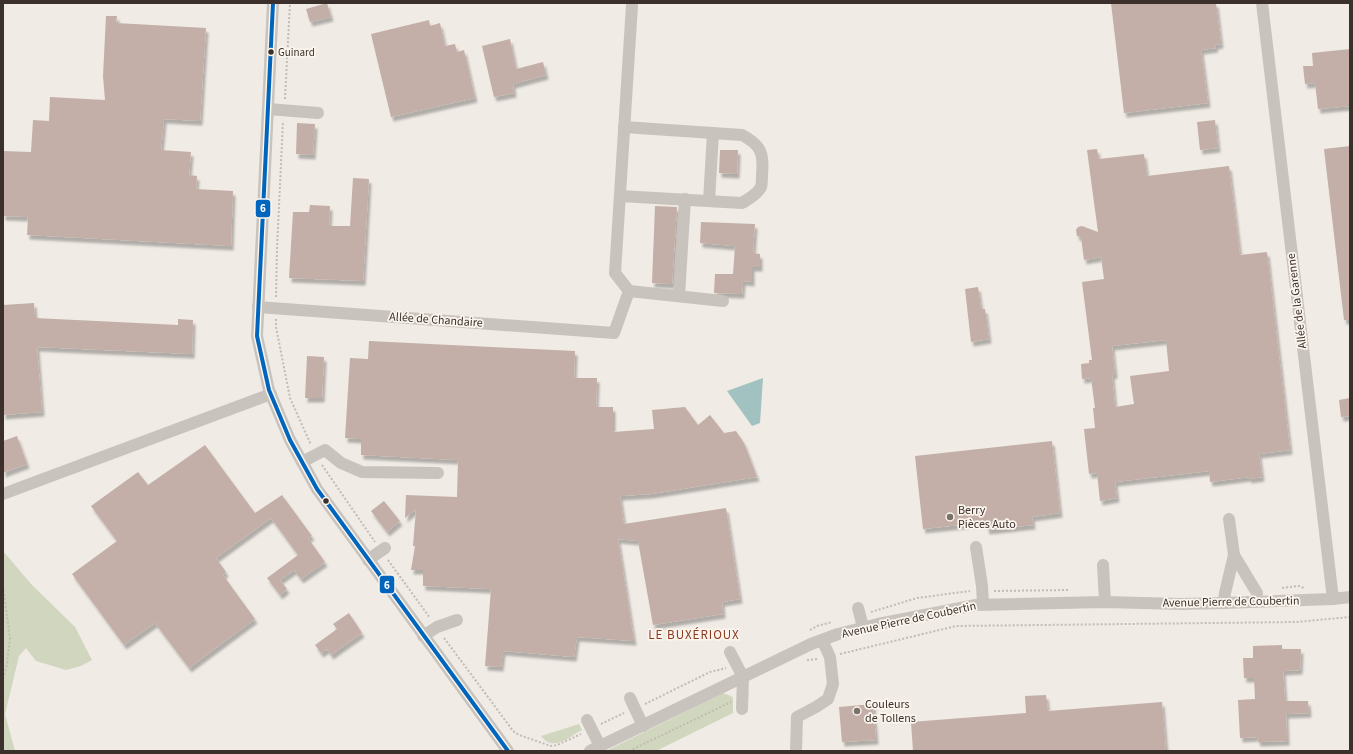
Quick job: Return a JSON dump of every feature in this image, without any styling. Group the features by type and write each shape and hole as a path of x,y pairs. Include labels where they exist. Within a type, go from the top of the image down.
{"street":[{"path":"273,3 257,336 271,394 290,440 316,489 508,751"},
{"name":"Allée de la Garenne","path":"1262,3 1333,599"},
{"path":"632,5 615,273 629,291 723,301"},
{"path":"268,109 318,113"},
{"path":"620,196 742,203 752,197 761,187 763,169 762,154 754,141 742,134 624,127"},
{"path":"709,201 714,133"},
{"path":"679,296 686,199"},
{"name":"Allée de Chandaire","path":"258,307 614,333 629,291"},
{"path":"3,494 271,394"},
{"path":"302,462 325,450 341,462 362,472 438,474"},
{"path":"1224,603 1234,555 1229,519"},
{"path":"976,548 983,604"},
{"path":"368,560 383,549"},
{"path":"1234,555 1257,593"},
{"path":"1103,565 1105,602"},
{"name":"Avenue Pierre de Coubertin","path":"595,748 785,656 822,640 863,628 933,612 983,604 1105,602 1181,604 1333,599 1350,597"},
{"path":"859,611 863,628"},
{"path":"423,636 437,627 457,620"},
{"path":"796,751 797,717 828,699 833,684 830,657 822,640"},
{"path":"730,652 743,677 743,703"},
{"path":"632,703 643,726"},
{"path":"590,724 595,748"}],"path":[{"path":"290,3 277,249 276,326 290,398 315,454 495,707 513,731 519,735 551,746 557,746 590,724 632,703 710,672 737,666"},
{"path":"3,586 10,639 7,664 3,679"},
{"path":"1276,592 1282,588 1299,586 1308,589"},
{"path":"859,611 917,598 964,591 1068,590"},
{"path":"803,661 830,657 848,651 956,626 1296,622 1350,617"},
{"path":"805,634 817,626 838,620"},
{"path":"629,751 743,703"}],"green space":[{"path":"3,551 31,584 75,627 92,660 81,666 66,670 36,661 26,648 19,656 5,714 15,751 3,751"},
{"path":"723,693 733,698 733,713 656,751 606,751"},
{"path":"579,724 582,730 561,742 551,743 546,741 541,736"}],"water":[{"path":"763,378 760,423 752,426 727,391"}],"building":[{"path":"327,3 331,17 310,22 306,9"},
{"path":"1111,3 1216,3 1221,44 1215,45 1216,48 1201,50 1208,103 1124,113"},
{"path":"106,16 117,16 116,23 206,28 200,121 164,119 161,150 191,152 189,175 197,176 196,189 233,191 231,246 27,235 28,217 3,216 3,151 31,152 33,120 49,121 50,97 105,100 103,76"},
{"path":"429,20 430,26 440,23 445,46 455,44 457,52 464,50 475,98 391,117 371,34"},
{"path":"510,39 516,69 543,62 546,75 513,84 514,93 494,97 482,46"},
{"path":"1350,49 1350,106 1318,109 1315,83 1305,84 1303,66 1313,66 1312,53"},
{"path":"1215,120 1218,148 1200,150 1197,122"},
{"path":"297,123 315,124 313,155 296,154"},
{"path":"1350,146 1350,320 1344,320 1324,149"},
{"path":"1097,149 1099,159 1144,154 1147,176 1229,166 1240,255 1267,252 1290,450 1259,454 1262,477 1249,479 1249,477 1210,482 1209,471 1115,482 1117,498 1100,501 1097,473 1089,474 1084,429 1095,428 1093,408 1095,408 1091,378 1082,379 1081,364 1089,363 1089,360 1092,360 1082,282 1104,279 1101,257 1084,260 1081,237 1077,236 1076,230 1078,227 1082,226 1098,232 1087,150","holes":["1166,340 1169,371 1130,376 1134,404 1115,407 1112,375 1115,374 1112,346"]},
{"path":"720,150 738,150 737,174 719,173"},
{"path":"353,178 369,179 363,281 289,278 293,212 309,212 310,205 330,206 329,226 350,226"},
{"path":"655,206 677,207 672,284 652,283"},
{"path":"701,222 755,224 753,253 760,254 760,267 752,267 752,282 743,281 742,294 714,293 715,274 733,274 735,246 700,243"},
{"path":"978,287 981,309 985,309 989,339 971,342 965,289"},
{"path":"34,303 35,318 178,325 178,319 193,320 192,354 37,347 42,412 3,415 3,305"},
{"path":"369,341 575,351 574,378 597,378 596,407 613,407 613,432 654,429 652,410 685,407 698,425 710,415 724,433 736,431 744,443 757,477 651,494 620,496 624,524 726,508 740,599 722,602 723,614 653,625 638,541 618,539 634,641 577,637 574,657 503,651 501,667 485,666 491,589 423,586 423,570 411,570 415,546 413,546 416,509 405,518 406,495 457,497 458,460 361,455 361,439 345,438 350,358 368,359"},
{"path":"307,356 324,357 322,398 305,398"},
{"path":"1350,398 1350,416 1341,417 1339,400"},
{"path":"17,436 27,464 3,473 3,441"},
{"path":"1052,441 1060,513 1032,517 1033,525 987,530 986,522 923,529 915,456"},
{"path":"205,445 255,513 282,495 312,536 308,538 325,562 301,579 294,570 280,580 287,589 280,595 267,578 298,555 271,518 216,558 226,572 223,575 255,619 189,668 155,623 124,645 72,574 117,541 91,506 138,472 148,485"},
{"path":"384,501 400,521 387,532 371,511"},
{"path":"349,613 362,633 331,655 327,649 321,653 315,645 337,629 333,624"},
{"path":"1282,645 1282,649 1301,649 1300,670 1283,671 1285,701 1308,701 1309,713 1286,714 1287,741 1258,742 1257,737 1240,738 1238,700 1255,699 1254,678 1244,678 1243,658 1253,658 1253,646"},
{"path":"1046,695 1048,711 1162,702 1166,751 913,751 911,722 1026,713 1025,696"},
{"path":"873,704 876,740 842,742 839,707"}],"transit line":[{"name":"6","path":"273,3 257,336 269,390 290,440 317,489 508,751"}],"place":[{"name":"Guinard","path":"271,52"},
{"name":"Berry Pièces Auto","path":"950,517"},
{"name":"Couleurs de Tollens","path":"857,711"}],"district":[{"name":"LE BUXÉRIOUX","path":"694,635"}]}
